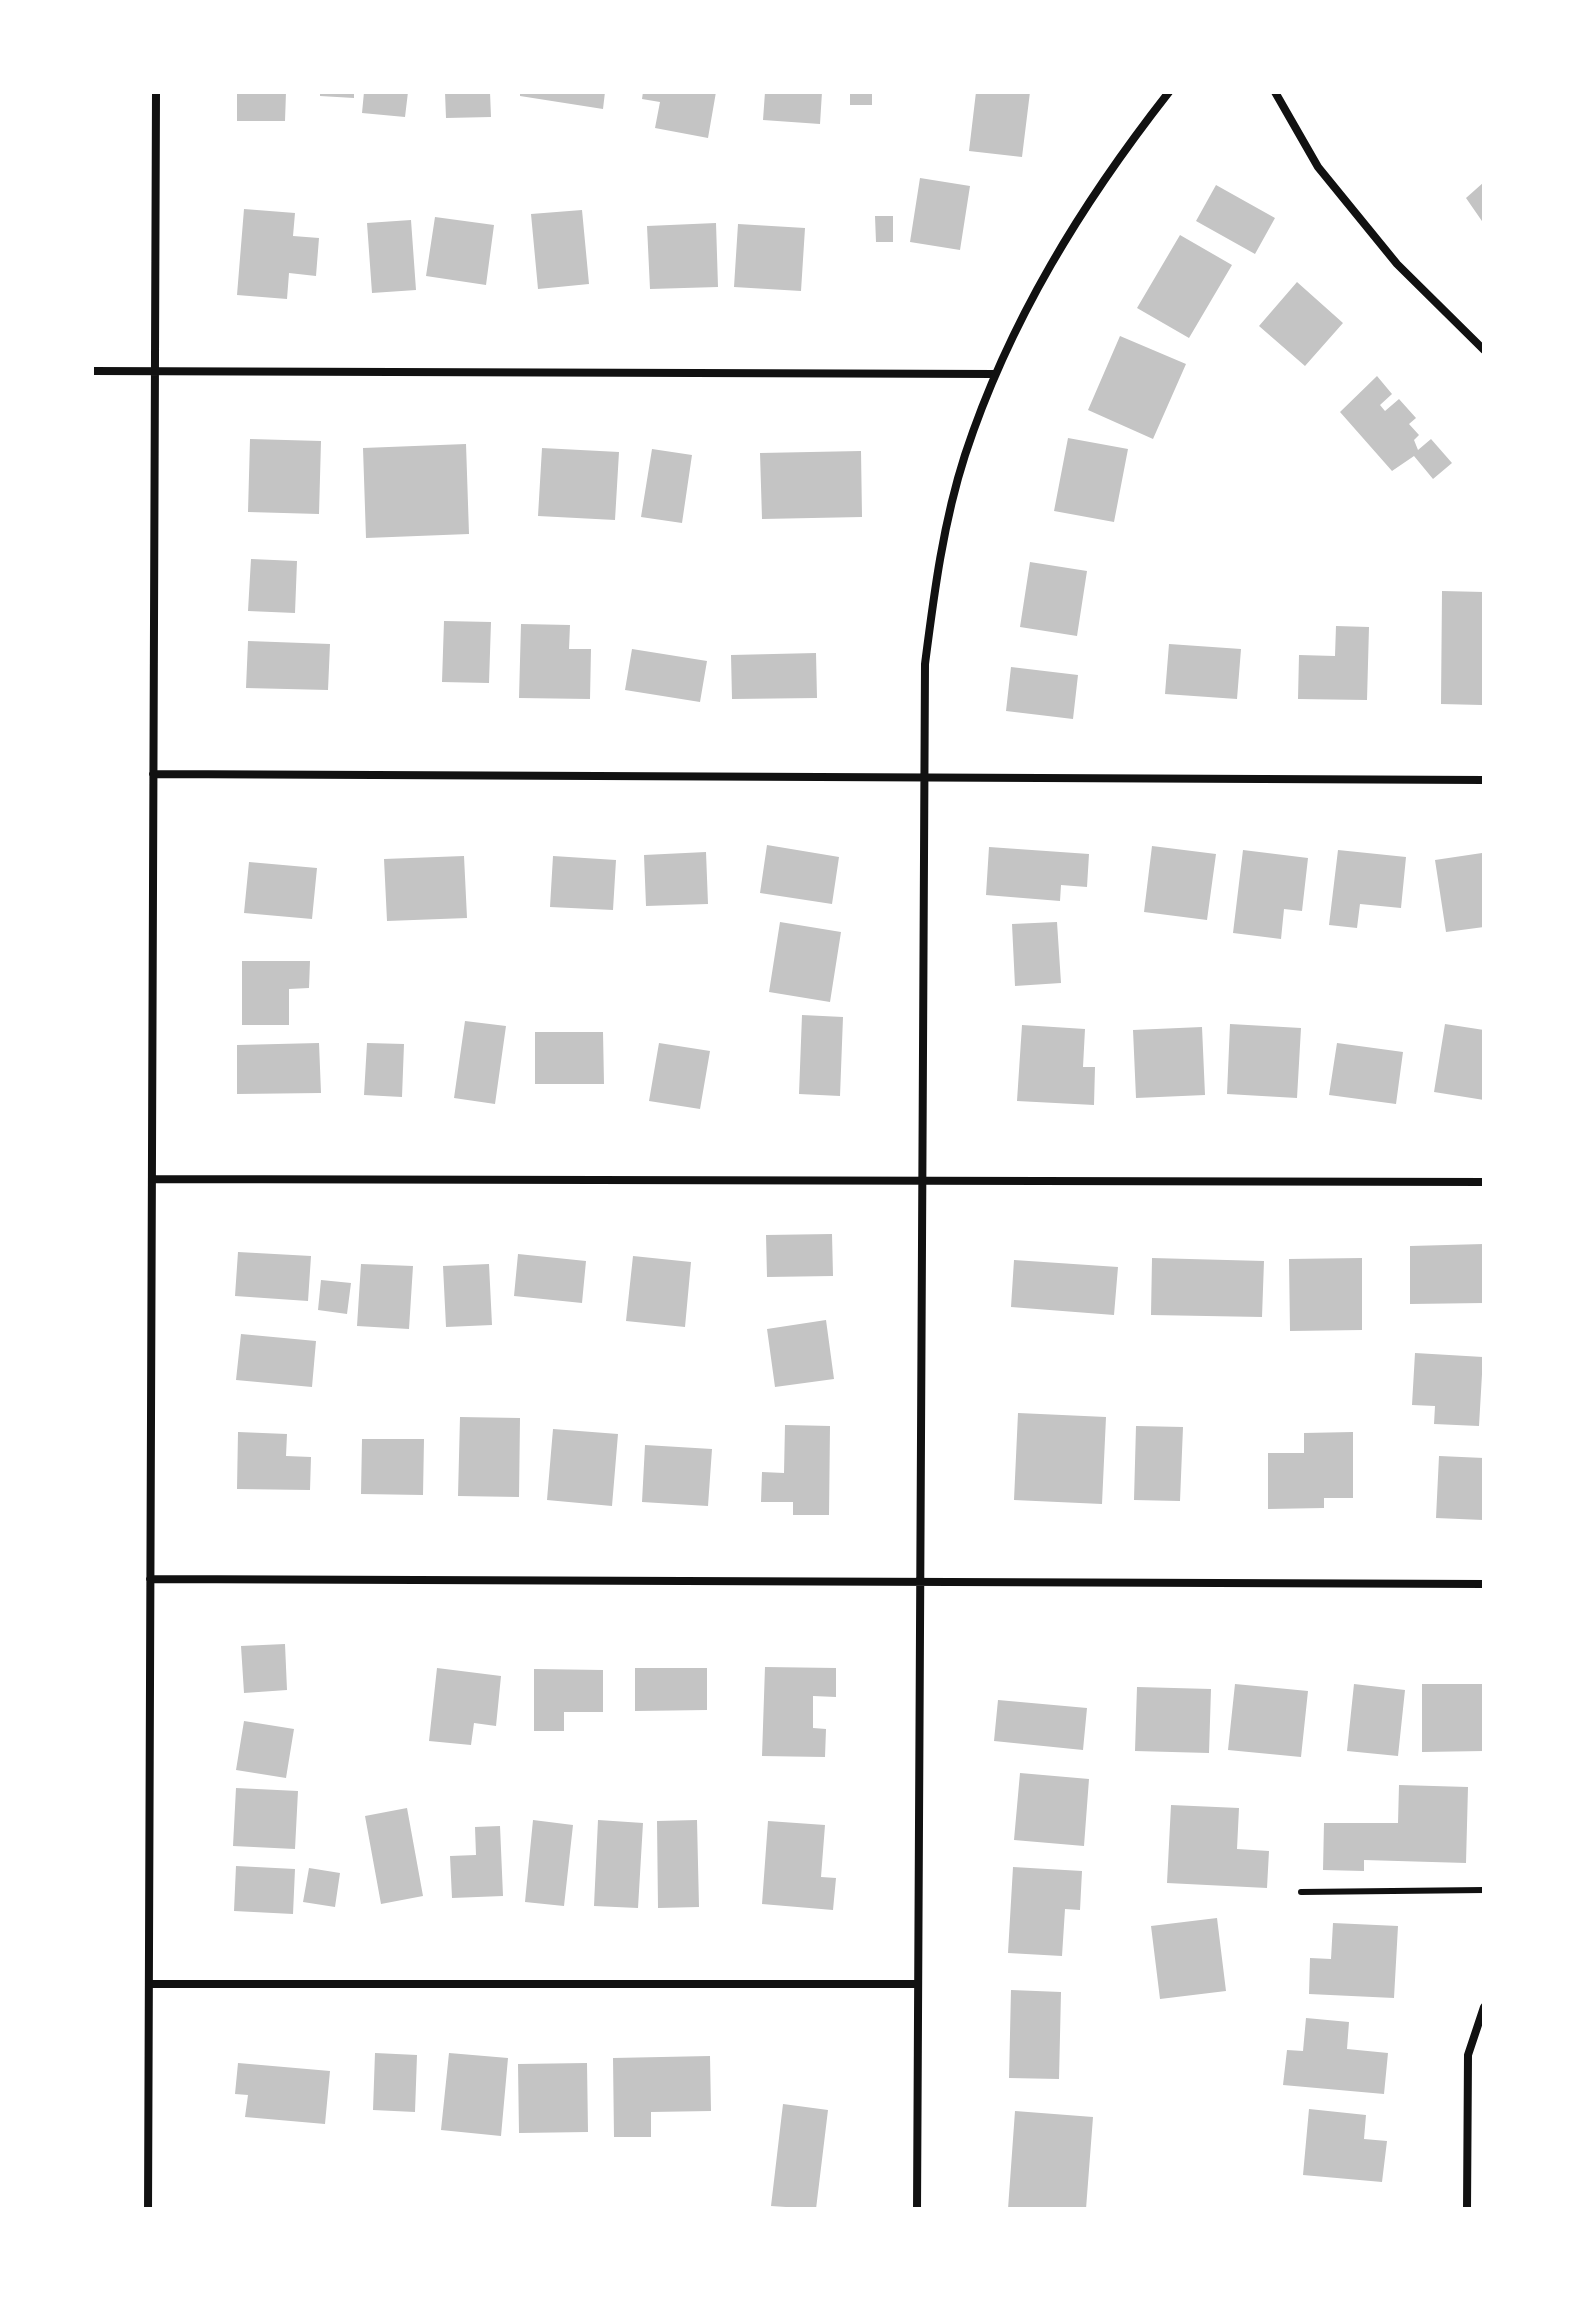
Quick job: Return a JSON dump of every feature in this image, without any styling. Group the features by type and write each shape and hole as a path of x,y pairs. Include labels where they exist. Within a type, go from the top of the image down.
{"street":[{"path":"148,2209 156,92"},
{"path":"917,2209 925,664 937,566 964,457 1015,327 1052,258 1169,92"},
{"path":"1275,92 1328,179 1397,264 1484,350"},
{"path":"92,371 995,374"},
{"path":"153,774 1484,780"},
{"path":"152,1179 1484,1182"},
{"path":"150,1579 1484,1584"},
{"path":"149,1984 917,1984"},
{"path":"1467,2209 1468,2055 1484,2007"}],"lane":[{"path":"1301,1892 1484,1890"}],"building":[{"path":"237,92 286,92 285,121 237,121"},
{"path":"320,92 354,92 354,98 320,96"},
{"path":"364,92 408,92 405,117 362,113"},
{"path":"445,92 490,92 491,117 446,118"},
{"path":"520,92 605,92 603,109 520,96"},
{"path":"643,92 716,92 708,138 655,128 660,102 642,99"},
{"path":"765,92 822,92 820,124 763,120"},
{"path":"850,92 872,92 872,105 850,105"},
{"path":"976,92 1030,92 1022,157 969,151"},
{"path":"920,178 970,186 960,250 910,242"},
{"path":"1484,182 1484,224 1466,198"},
{"path":"1216,185 1275,218 1255,254 1196,221"},
{"path":"244,209 295,213 293,236 319,238 316,276 289,273 287,299 237,295"},
{"path":"582,210 589,284 538,289 531,214"},
{"path":"875,216 893,216 893,242 876,242"},
{"path":"435,217 494,225 486,285 426,276"},
{"path":"411,220 416,290 372,293 367,223"},
{"path":"716,223 718,287 650,289 647,226"},
{"path":"738,224 805,228 801,291 734,287"},
{"path":"1180,235 1232,265 1189,338 1137,308"},
{"path":"1297,282 1343,323 1305,366 1259,326"},
{"path":"1120,336 1186,364 1153,439 1088,410"},
{"path":"1377,376 1392,394 1380,405 1385,411 1399,399 1416,418 1409,424 1419,435 1414,440 1418,450 1431,439 1452,463 1433,479 1414,456 1392,471 1340,412"},
{"path":"1068,438 1128,449 1114,522 1054,511"},
{"path":"250,439 321,441 319,514 248,512"},
{"path":"466,444 469,534 366,538 363,448"},
{"path":"542,448 619,452 615,520 538,516"},
{"path":"652,449 692,455 682,523 641,517"},
{"path":"861,451 862,517 762,519 760,453"},
{"path":"251,559 297,561 295,613 248,611"},
{"path":"1030,562 1087,571 1077,636 1020,627"},
{"path":"1442,591 1484,592 1482,705 1441,704"},
{"path":"444,621 491,622 489,683 442,682"},
{"path":"521,624 570,625 569,649 591,649 590,699 519,698"},
{"path":"1336,626 1369,627 1367,700 1298,699 1299,655 1335,656"},
{"path":"248,641 330,644 328,690 246,688"},
{"path":"1169,644 1241,649 1237,699 1165,694"},
{"path":"632,649 707,661 700,702 625,690"},
{"path":"816,653 817,698 732,699 731,655"},
{"path":"1011,667 1078,675 1073,719 1006,711"},
{"path":"767,845 839,857 832,904 760,893"},
{"path":"1152,846 1216,854 1207,920 1144,912"},
{"path":"989,847 1089,854 1087,887 1061,885 1060,901 986,895"},
{"path":"1243,850 1308,858 1302,911 1284,909 1281,939 1233,933"},
{"path":"1338,850 1406,857 1401,908 1360,904 1357,928 1329,925"},
{"path":"706,852 708,904 646,906 644,855"},
{"path":"1482,853 1484,927 1446,932 1435,860"},
{"path":"464,856 467,918 387,921 384,859"},
{"path":"553,856 616,860 613,910 550,907"},
{"path":"249,862 317,868 312,919 244,913"},
{"path":"780,922 841,932 830,1002 769,992"},
{"path":"1057,922 1061,983 1015,986 1012,924"},
{"path":"242,961 310,961 309,988 289,989 289,1025 242,1025"},
{"path":"802,1015 843,1017 840,1096 799,1094"},
{"path":"465,1021 506,1026 495,1104 454,1098"},
{"path":"1230,1024 1301,1028 1297,1098 1227,1094"},
{"path":"1445,1024 1484,1030 1484,1100 1434,1092"},
{"path":"1022,1025 1085,1029 1083,1067 1095,1067 1094,1105 1017,1101"},
{"path":"1202,1027 1205,1095 1136,1098 1133,1030"},
{"path":"535,1032 603,1032 604,1084 535,1084"},
{"path":"319,1043 321,1093 237,1094 237,1045"},
{"path":"367,1043 404,1044 402,1097 364,1095"},
{"path":"659,1043 710,1051 700,1109 649,1101"},
{"path":"1337,1043 1403,1052 1396,1104 1329,1095"},
{"path":"832,1234 833,1276 767,1277 766,1235"},
{"path":"1484,1244 1484,1303 1410,1304 1410,1246"},
{"path":"238,1252 311,1256 308,1301 235,1296"},
{"path":"518,1254 586,1261 582,1303 514,1296"},
{"path":"633,1256 691,1262 685,1327 626,1321"},
{"path":"1152,1258 1264,1261 1262,1317 1151,1315"},
{"path":"1362,1258 1362,1330 1290,1331 1289,1259"},
{"path":"1014,1260 1118,1267 1114,1315 1011,1307"},
{"path":"361,1264 413,1266 409,1329 357,1326"},
{"path":"489,1264 492,1325 446,1327 443,1266"},
{"path":"321,1280 351,1283 347,1314 318,1310"},
{"path":"826,1320 834,1379 775,1387 767,1329"},
{"path":"241,1334 316,1341 312,1387 236,1380"},
{"path":"1415,1353 1483,1357 1479,1426 1434,1424 1435,1406 1412,1405"},
{"path":"1018,1413 1106,1417 1102,1504 1014,1500"},
{"path":"460,1417 520,1418 519,1497 458,1496"},
{"path":"785,1425 830,1426 829,1515 793,1515 793,1502 761,1502 762,1472 784,1473"},
{"path":"1136,1426 1183,1427 1180,1501 1134,1500"},
{"path":"553,1429 618,1434 612,1506 547,1500"},
{"path":"238,1432 287,1434 286,1456 311,1457 310,1490 237,1489"},
{"path":"1353,1432 1353,1498 1324,1498 1324,1508 1268,1509 1268,1453 1304,1453 1304,1433"},
{"path":"362,1439 424,1439 423,1495 361,1494"},
{"path":"645,1445 712,1449 708,1506 642,1502"},
{"path":"1439,1456 1484,1458 1483,1520 1436,1518"},
{"path":"285,1644 287,1690 244,1693 241,1646"},
{"path":"765,1667 836,1668 836,1697 813,1696 813,1728 826,1729 825,1757 762,1756"},
{"path":"437,1668 501,1676 496,1726 474,1723 471,1745 429,1741"},
{"path":"635,1668 707,1668 707,1710 635,1711"},
{"path":"534,1669 603,1670 603,1712 564,1712 564,1731 534,1731"},
{"path":"1235,1684 1308,1691 1301,1757 1228,1750"},
{"path":"1354,1684 1405,1690 1398,1756 1347,1751"},
{"path":"1422,1684 1484,1684 1484,1751 1422,1752"},
{"path":"1137,1687 1211,1689 1209,1753 1135,1751"},
{"path":"998,1700 1087,1708 1083,1750 994,1741"},
{"path":"244,1721 294,1729 286,1778 236,1770"},
{"path":"1020,1773 1089,1779 1084,1846 1014,1840"},
{"path":"1399,1785 1468,1787 1466,1863 1364,1860 1364,1871 1323,1870 1324,1823 1398,1823"},
{"path":"236,1788 298,1791 295,1849 233,1846"},
{"path":"1171,1805 1239,1808 1237,1849 1269,1851 1267,1888 1167,1883"},
{"path":"407,1808 423,1896 381,1904 365,1816"},
{"path":"533,1820 573,1825 564,1906 525,1902"},
{"path":"598,1820 643,1823 638,1908 594,1906"},
{"path":"697,1820 699,1907 658,1908 657,1821"},
{"path":"768,1821 825,1825 821,1877 836,1878 833,1910 762,1904"},
{"path":"500,1826 503,1896 452,1898 450,1856 476,1855 475,1827"},
{"path":"236,1866 295,1869 293,1914 234,1911"},
{"path":"1013,1867 1082,1871 1080,1910 1065,1909 1062,1956 1008,1953"},
{"path":"309,1868 340,1873 335,1907 303,1902"},
{"path":"1217,1918 1226,1991 1160,1999 1151,1926"},
{"path":"1333,1923 1398,1926 1394,1998 1309,1994 1310,1958 1331,1959"},
{"path":"1011,1990 1061,1992 1059,2079 1009,2078"},
{"path":"1306,2018 1349,2022 1347,2049 1388,2053 1384,2094 1283,2085 1287,2050 1303,2051"},
{"path":"375,2053 417,2055 415,2112 373,2110"},
{"path":"449,2053 508,2058 501,2136 441,2130"},
{"path":"710,2056 711,2111 651,2112 651,2137 614,2137 613,2058"},
{"path":"238,2063 330,2071 325,2124 245,2117 248,2095 235,2094"},
{"path":"587,2063 588,2132 519,2133 518,2064"},
{"path":"783,2104 828,2110 816,2209 771,2206"},
{"path":"1309,2109 1366,2115 1364,2139 1387,2141 1382,2182 1303,2175"},
{"path":"1015,2111 1093,2117 1086,2209 1008,2209"}]}
